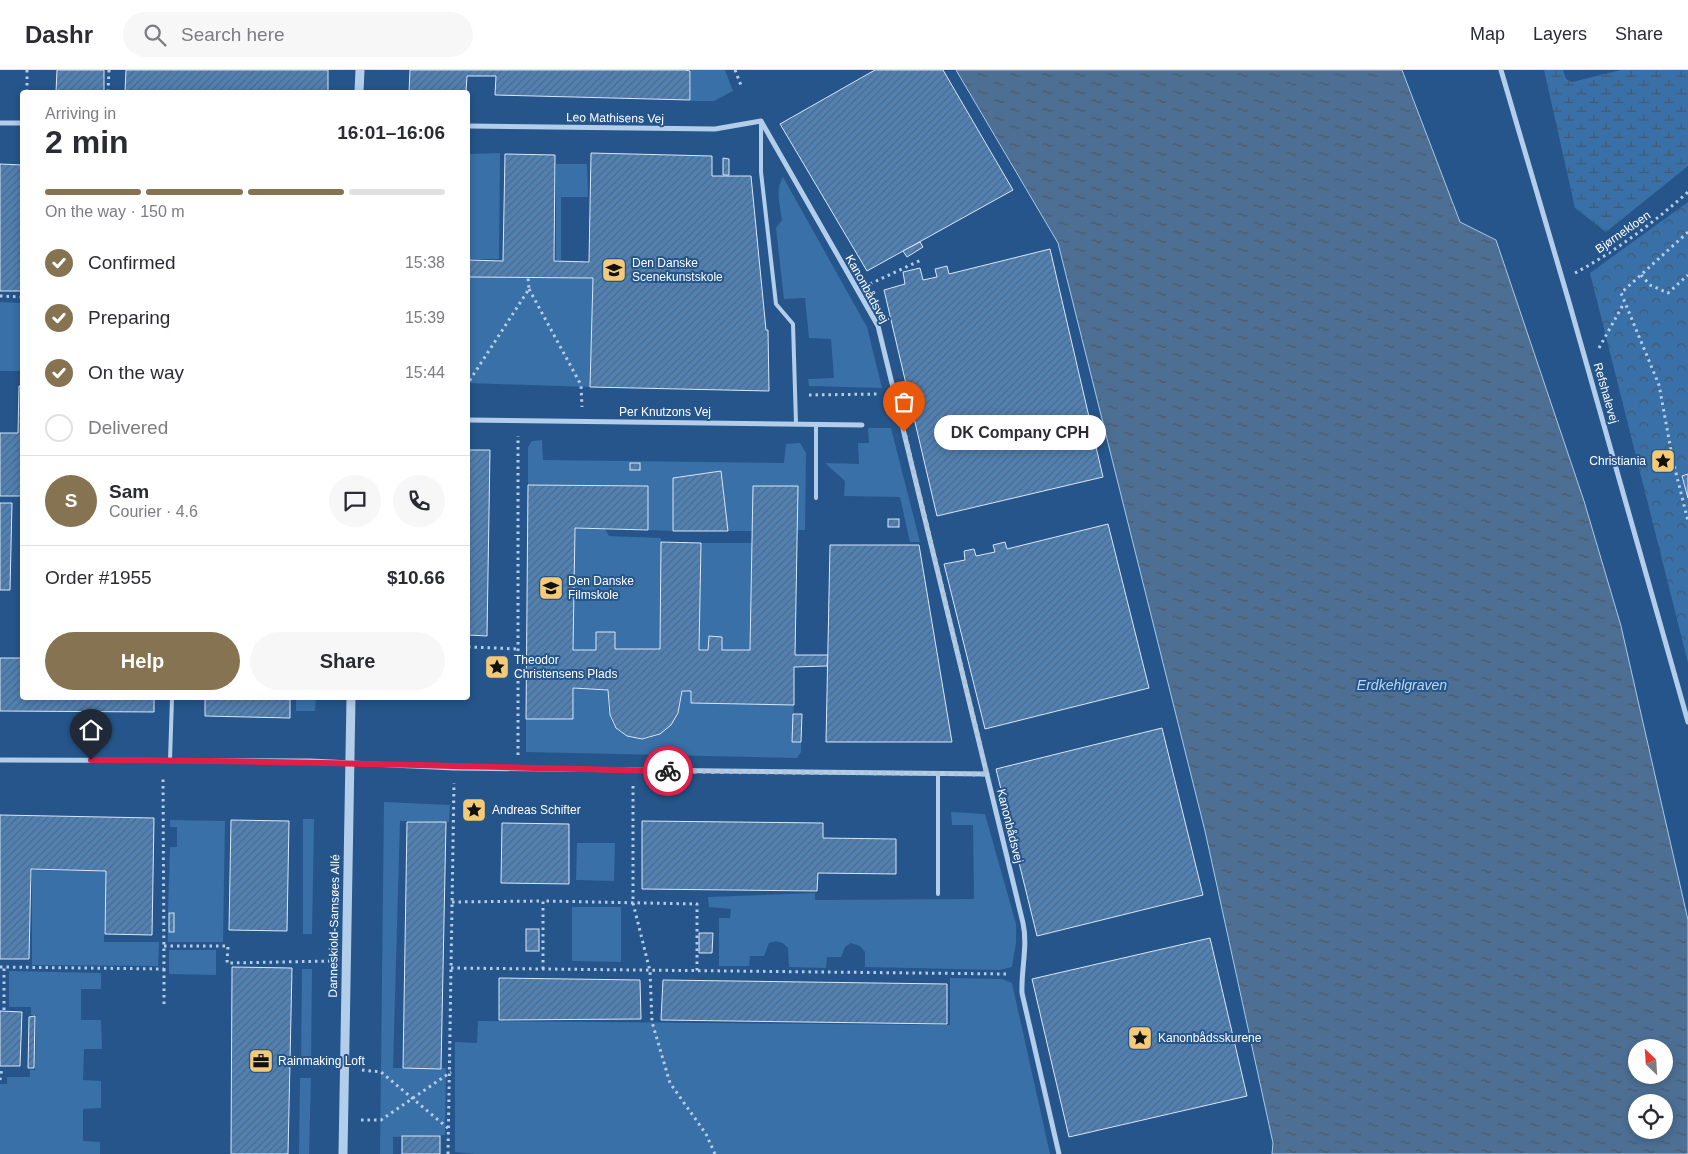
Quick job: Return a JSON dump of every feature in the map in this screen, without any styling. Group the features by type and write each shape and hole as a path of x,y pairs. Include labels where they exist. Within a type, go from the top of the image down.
{"street":[{"path":"359,90 360,70"},
{"name":"Refshalevej","path":"1501,70 1588,367 1688,722"},
{"name":"Leo Mathisens Vej","path":"470,126 714,129 761,121"},
{"name":"Kanonbådsvej","path":"761,121 878,326 1026,937 1021,974 1022,993 1059,1154"},
{"path":"0,123 20,123"},
{"name":"Per Knutzons Vej","path":"470,420 862,425"},
{"name":"Danneskiold-Samsøes Allé","path":"342,1154 350,700"},
{"path":"0,760 170,760 350,763 454,768 987,774"}],"lane":[{"path":"761,121 761,172 776,304 793,324 796,423"},
{"path":"816,425 816,498"},
{"path":"170,760 172,700"},
{"path":"938,774 938,894"}],"path":[{"path":"27,90 28,70"},
{"path":"108,90 109,70"},
{"path":"735,70 742,88"},
{"name":"Bjørnekloen","path":"1562,280 1598,260 1645,229 1688,192"},
{"path":"1688,232 1621,293 1659,385 1673,461 1688,521"},
{"path":"857,290 921,260"},
{"path":"1641,275 1650,285 1668,293 1688,274"},
{"path":"528,277 528,289 582,385 582,422"},
{"path":"470,380 528,289"},
{"path":"0,296 20,297"},
{"path":"1588,367 1625,303"},
{"path":"796,395 894,394"},
{"path":"518,421 518,768"},
{"path":"470,647 519,648"},
{"path":"163,760 164,1005"},
{"path":"448,1154 451,1072 454,768"},
{"path":"633,770 633,903 650,971 652,1022 670,1083 706,1134 715,1154"},
{"path":"452,902 543,901 697,904 697,972"},
{"path":"543,901 543,970"},
{"path":"164,946 228,946 227,963 346,961"},
{"path":"4,1010 2,967 164,969"},
{"path":"451,968 1021,974"},
{"path":"0,1080 2,1068"},
{"path":"344,1069 381,1072 449,1129"},
{"path":"343,1120 381,1120 451,1072"}],"green space":[{"path":"691,70 725,70 733,91 714,101 691,101"},
{"path":"1544,70 1563,70 1566,79 1572,82 1621,70 1688,70 1688,166 1606,232 1575,208"},
{"path":"500,153 499,259 470,259 470,154"},
{"path":"556,164 587,164 588,197 561,197 561,260 556,260"},
{"path":"783,177 867,327 882,388 809,386 808,379 834,378 831,339 809,338 805,298 784,299 776,228 782,220 779,187"},
{"path":"1688,202 1688,663 1590,273"},
{"path":"470,277 593,278 590,387 470,383"},
{"path":"0,302 20,303 20,371 0,371"},
{"path":"868,428 891,428 920,542 910,542 900,497 844,496 845,481 825,463 859,464 858,443 869,443"},
{"path":"542,440 543,460 784,463 786,444 800,443 806,453 805,530 798,530 798,486 753,486 752,531 728,531 721,471 673,478 673,531 648,530 648,486 528,485 528,447 532,441"},
{"path":"575,528 605,529 609,536 661,538 660,649 615,649 615,632 596,632 596,650 573,650"},
{"path":"701,543 752,543 750,650 722,650 722,637 709,636 708,650 699,650"},
{"path":"573,688 608,690 609,710 613,724 623,734 637,738 656,736 670,725 675,718 682,691 691,691 691,703 794,705 792,742 801,742 801,752 797,758 526,752 526,719 572,719"},
{"path":"296,700 316,700 315,711 296,711"},
{"path":"384,802 450,805 449,822 400,821 393,1068 446,1068 445,1135 393,1137 393,1154 380,1154"},
{"path":"951,812 985,814 1016,924 1016,943 1012,967 1000,970 865,967 865,952 860,946 851,943 845,947 841,957 827,957 826,968 789,967 788,948 777,941 769,943 764,956 750,956 749,966 719,966 719,918 730,918 731,909 709,907 708,897 815,893 815,900 974,899 973,825 952,825"},
{"path":"303,819 314,819 312,934 303,934"},
{"path":"170,820 225,821 223,942 168,942 168,933 174,932 174,913 168,912 170,847 177,847 177,827 170,827"},
{"path":"577,843 615,843 614,881 576,880"},
{"path":"32,870 106,871 104,942 159,942 158,966 32,965"},
{"path":"572,907 621,907 621,962 572,961"},
{"path":"169,950 216,950 216,975 169,974"},
{"path":"302,969 312,969 311,1065 301,1065"},
{"path":"9,971 101,973 101,989 81,989 81,1020 101,1020 102,1049 84,1049 83,1080 101,1081 101,1108 83,1109 83,1141 100,1142 100,1154 0,1154 0,1084 7,1084 7,1077 30,1077 30,1070 35,1070 36,1015 31,1015 31,1007 9,1007"},
{"path":"950,978 1002,979 1012,983 1050,1154 474,1154 455,1152 455,1042 477,1043 478,1021 950,1025"},
{"path":"300,1078 311,1078 309,1154 299,1154"}],"water":[{"name":"Erdkehlgraven","path":"956,70 1402,70 1460,222 1496,240 1584,501 1621,626 1688,920 1688,1154 1272,1154 1273,1143 1205,831 1058,243"}],"building":[{"path":"57,70 104,70 104,90 56,90"},
{"path":"126,70 328,70 328,90 125,90"},
{"path":"410,70 690,71 690,100 495,95 496,76 467,76 466,90 409,90"},
{"path":"875,70 943,70 1013,190 867,271 780,124"},
{"name":"Den Danske Scenekunstskole","path":"591,153 712,156 712,176 751,176 766,330 768,330 769,391 590,387 593,278 470,277 470,260 503,261 505,154 555,155 554,261 589,262"},
{"path":"723,158 729,159 729,175 723,175"},
{"path":"0,164 20,165 20,291 0,291"},
{"path":"920,242 923,247 907,257 903,251"},
{"path":"1050,249 1103,477 937,516 884,290 905,284 903,272 920,268 923,280 937,277 935,269 947,266 949,274"},
{"path":"20,386 20,496 0,496 0,433 18,433"},
{"path":"470,450 490,450 487,636 470,635"},
{"path":"630,463 640,463 640,470 630,470"},
{"path":"721,471 728,531 673,531 673,478"},
{"path":"1688,474 1688,498 1682,476"},
{"name":"Den Danske Filmskole","path":"528,485 648,486 648,530 575,528 573,650 596,650 596,632 615,632 615,649 660,649 661,542 701,543 699,650 708,650 709,636 722,637 722,650 750,650 753,486 798,486 795,655 828,655 827,666 794,667 794,705 691,703 691,691 682,691 678,713 671,725 660,734 642,739 627,736 616,728 610,715 608,690 573,688 573,719 526,719"},
{"path":"0,503 12,503 10,590 0,590"},
{"path":"888,519 899,519 899,527 888,527"},
{"path":"1108,524 1149,688 985,729 944,564 965,560 964,551 974,549 976,556 995,552 993,545 1005,542 1007,549"},
{"path":"830,545 919,545 952,742 826,742"},
{"path":"0,658 20,658 20,700 154,700 154,712 0,711"},
{"path":"205,700 290,700 290,718 205,716"},
{"path":"793,714 802,714 801,742 792,742"},
{"path":"1162,728 1203,895 1037,936 996,769"},
{"path":"0,815 154,818 152,935 105,934 106,871 31,869 29,959 0,959"},
{"path":"231,820 289,821 287,931 229,930"},
{"path":"642,821 823,823 823,838 896,839 896,874 818,873 817,891 642,889"},
{"path":"407,822 446,822 441,1069 403,1068"},
{"path":"502,823 569,824 569,884 501,883"},
{"path":"169,913 174,913 174,932 169,932"},
{"path":"526,929 539,929 539,951 526,951"},
{"path":"699,933 713,933 712,953 699,953"},
{"path":"1210,938 1247,1096 1069,1137 1032,979"},
{"name":"Rainmaking Loft","path":"232,967 292,968 288,1154 231,1154"},
{"path":"499,978 640,980 641,1019 499,1020"},
{"path":"663,980 947,984 947,1024 661,1020"},
{"path":"0,1011 22,1012 20,1066 0,1066"},
{"path":"35,1016 34,1068 28,1068 29,1017"},
{"path":"402,1136 440,1136 440,1154 402,1154"}],"way so far":[{"path":"668,771 987,774 904,432"}],"place":[{"name":"Den Danske Scenekunstskole","path":"614,270"},
{"name":"DK Company CPH","path":"904,432"},
{"name":"Christiania","path":"1663,461"},
{"name":"Den Danske Filmskole","path":"551,588"},
{"name":"Theodor Christensens Plads","path":"497,667"},
{"name":"Andreas Schifter","path":"474,810"},
{"name":"Kanonbådsskurene","path":"1140,1038"},
{"name":"Rainmaking Loft","path":"261,1061"}],"route":[{"path":"91,760 310,761 454,768 668,771"}]}
